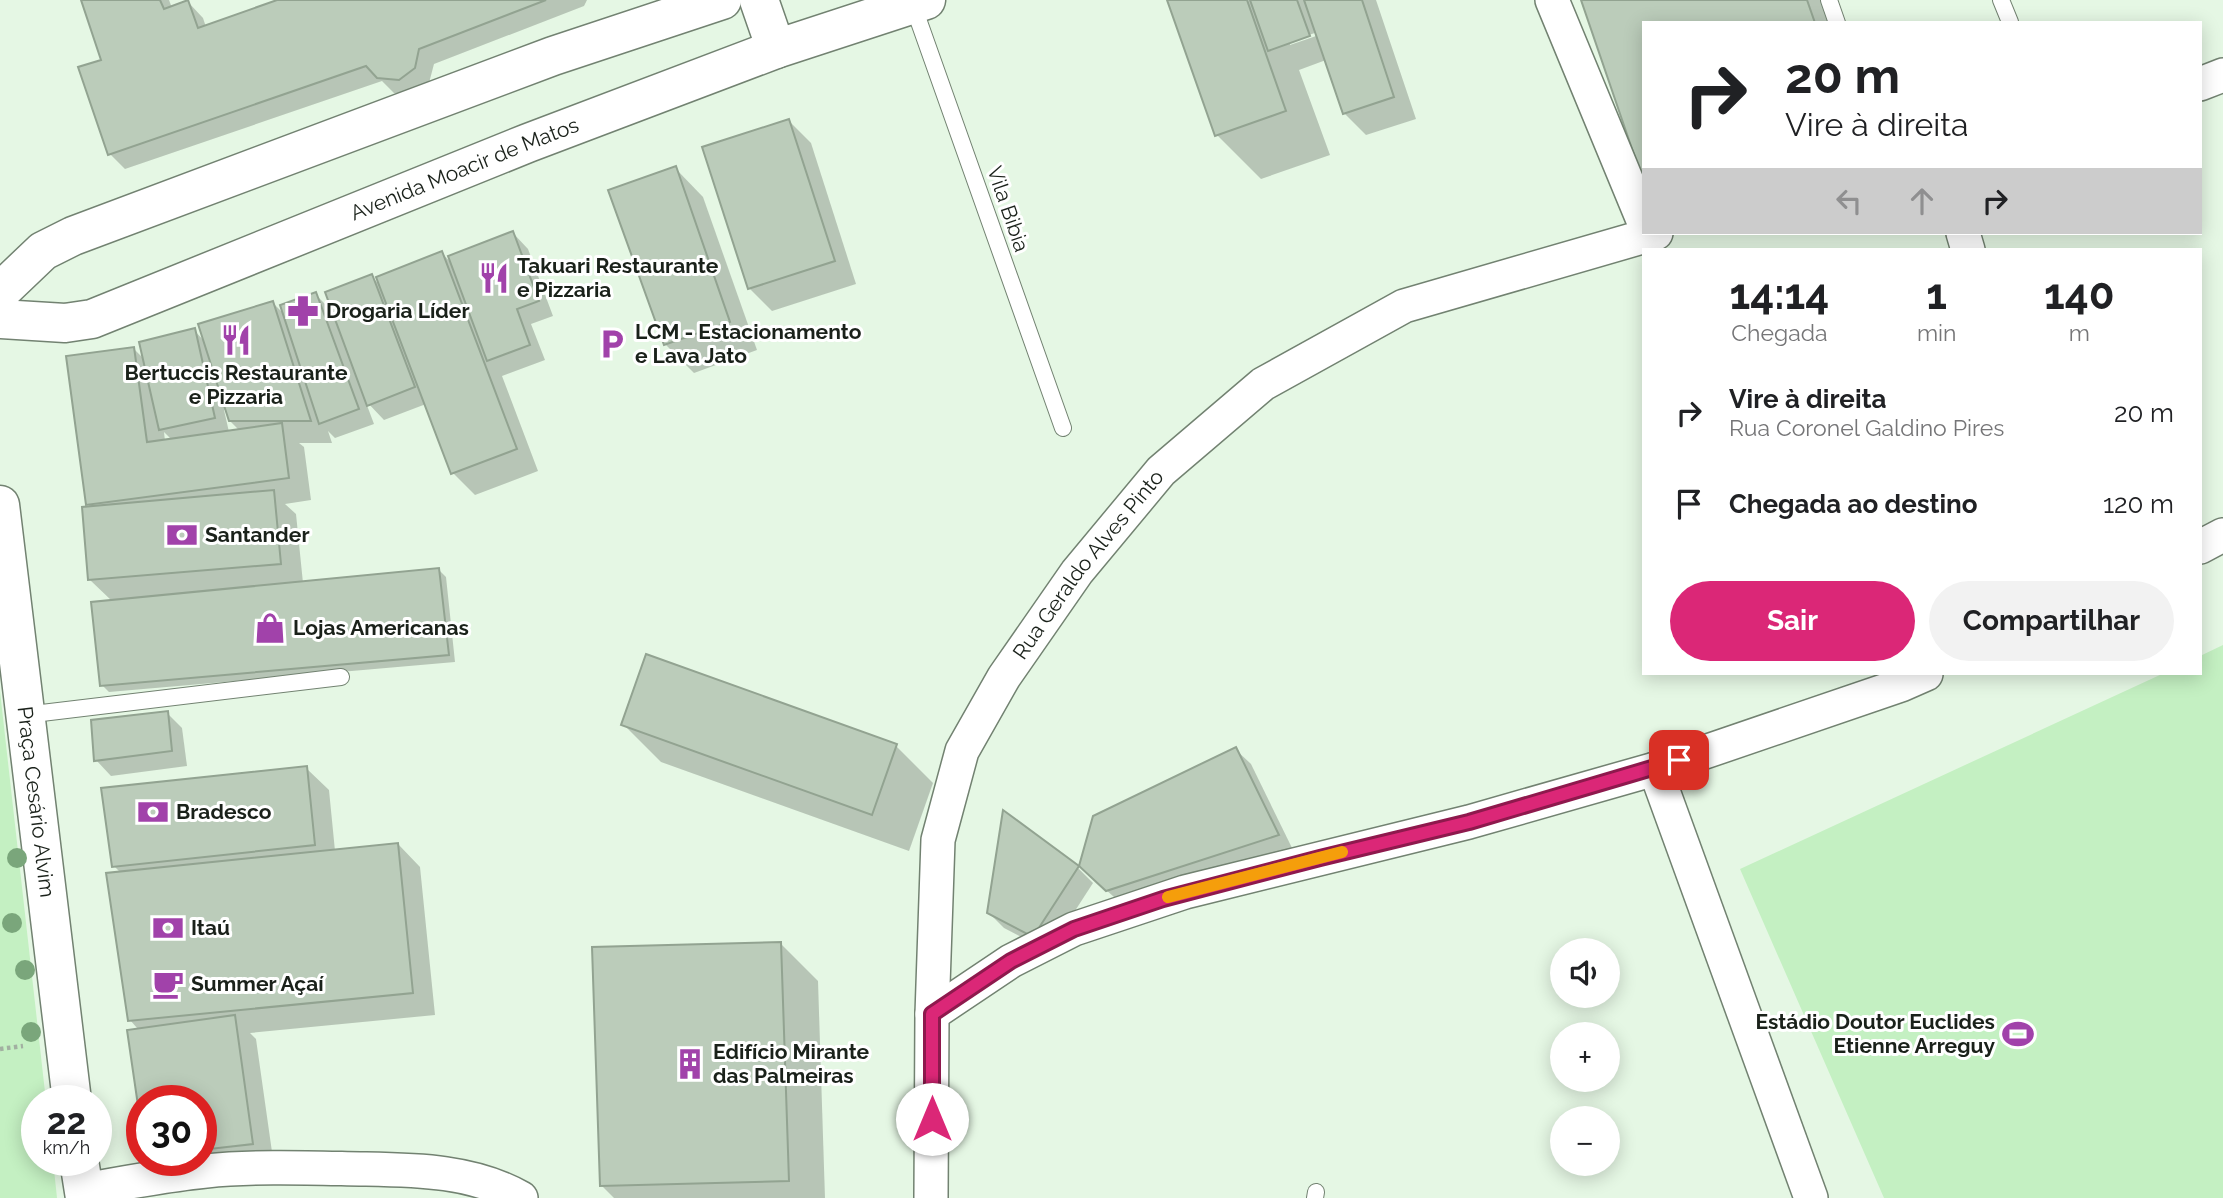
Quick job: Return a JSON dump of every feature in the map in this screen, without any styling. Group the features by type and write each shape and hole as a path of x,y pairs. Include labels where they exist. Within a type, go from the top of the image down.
{"main road":[{"path":"0,292 43,251 73,236 553,56 722,0"},
{"path":"758,0 776,49"},
{"name":"Avenida Moacir de Matos","path":"0,319 65,323 92,319 528,143 776,49 919,2"},
{"name":"Praça Cesário Alvim","path":"0,505 70,1085"}],"street":[{"path":"1552,0 1642,213"},
{"path":"2202,83 2223,75"},
{"name":"Rua Geraldo Alves Pinto","path":"931,1198 932,1014 939,840 962,751 1004,677 1077,572 1161,471 1263,384 1404,306 1642,232"},
{"path":"2202,546 2223,535"},
{"path":"932,1014 1011,961 1074,929 1173,896 1469,822 1655,769 1924,675"},
{"path":"1655,769 1811,1198"},
{"path":"83,1183 206,1171 313,1168 419,1170 477,1180 507,1190 521,1198"}],"lane":[{"path":"1829,0 1836,21"},
{"path":"2001,0 2010,21"},
{"name":"Vila Bibia","path":"919,2 1063,428"},
{"path":"25,715 341,677"}],"green space":[{"name":"Estádio Doutor Euclides Etienne Arreguy","path":"2223,645 2223,1198 1884,1198 1740,869 2160,675 2202,675 2202,655"},
{"path":"0,691 44,1085 21,1085 21,1176 55,1176 57,1198 0,1198"}],"building":[{"path":"81,0 160,0 164,9 188,0 198,28 277,0 546,0 419,49 415,68 399,80 377,78 366,66 108,155 78,67 101,60"},
{"path":"1167,0 1247,0 1286,111 1215,136"},
{"path":"1250,0 1297,0 1310,36 1268,51"},
{"path":"1304,0 1362,0 1394,97 1343,114"},
{"path":"1581,0 1807,0 1814,21 1642,21 1642,178"},
{"path":"789,119 835,261 748,289 702,147"},
{"path":"676,166 730,322 664,345 608,190"},
{"name":"Takuari Restaurante e Pizzaria","path":"513,231 539,301 517,309 530,345 487,361 448,256"},
{"path":"442,251 517,449 451,474 376,277"},
{"path":"372,274 415,387 367,406 325,292"},
{"path":"316,292 359,409 319,424 280,305"},
{"path":"273,301 311,421 229,421 198,324"},
{"path":"195,328 215,418 159,430 139,342"},
{"path":"134,347 147,442 282,423 289,478 86,505 66,356"},
{"name":"Santander","path":"274,490 281,564 88,580 82,507"},
{"name":"Lojas Americanas","path":"439,568 449,655 100,686 91,602"},
{"path":"646,654 897,744 872,815 621,725"},
{"path":"168,711 172,751 94,761 91,720"},
{"path":"1236,747 1279,835 1106,891 1079,866 1093,816"},
{"path":"307,766 315,845 112,867 101,788"},
{"path":"1003,810 1079,866 1033,937 987,913"},
{"path":"398,843 413,993 128,1021 106,873"},
{"name":"Edifício Mirante das Palmeiras","path":"781,942 789,1181 600,1186 592,947"},
{"path":"235,1015 253,1144 217,1148 217,1085 135,1085 127,1030"}],"slow traffic":[{"path":"1168,897 1342,852"}],"place":[{"name":"Takuari Restaurante e Pizzaria","path":"494,278"},
{"name":"Drogaria Líder","path":"303,311"},
{"name":"Bertuccis Restaurante e Pizzaria","path":"236,340"},
{"name":"LCM - Estacionamento e Lava Jato","path":"612,344"},
{"name":"Santander","path":"182,535"},
{"name":"Lojas Americanas","path":"270,628"},
{"name":"Bradesco","path":"153,812"},
{"name":"Itaú","path":"168,928"},
{"name":"Summer Açaí","path":"168,984"},
{"name":"Estádio Doutor Euclides Etienne Arreguy","path":"2018,1034"},
{"name":"Edifício Mirante das Palmeiras","path":"690,1064"}],"route":[{"path":"932,1119 932,1014 1011,961 1074,929 1185,892 1469,822 1679,760"}]}
